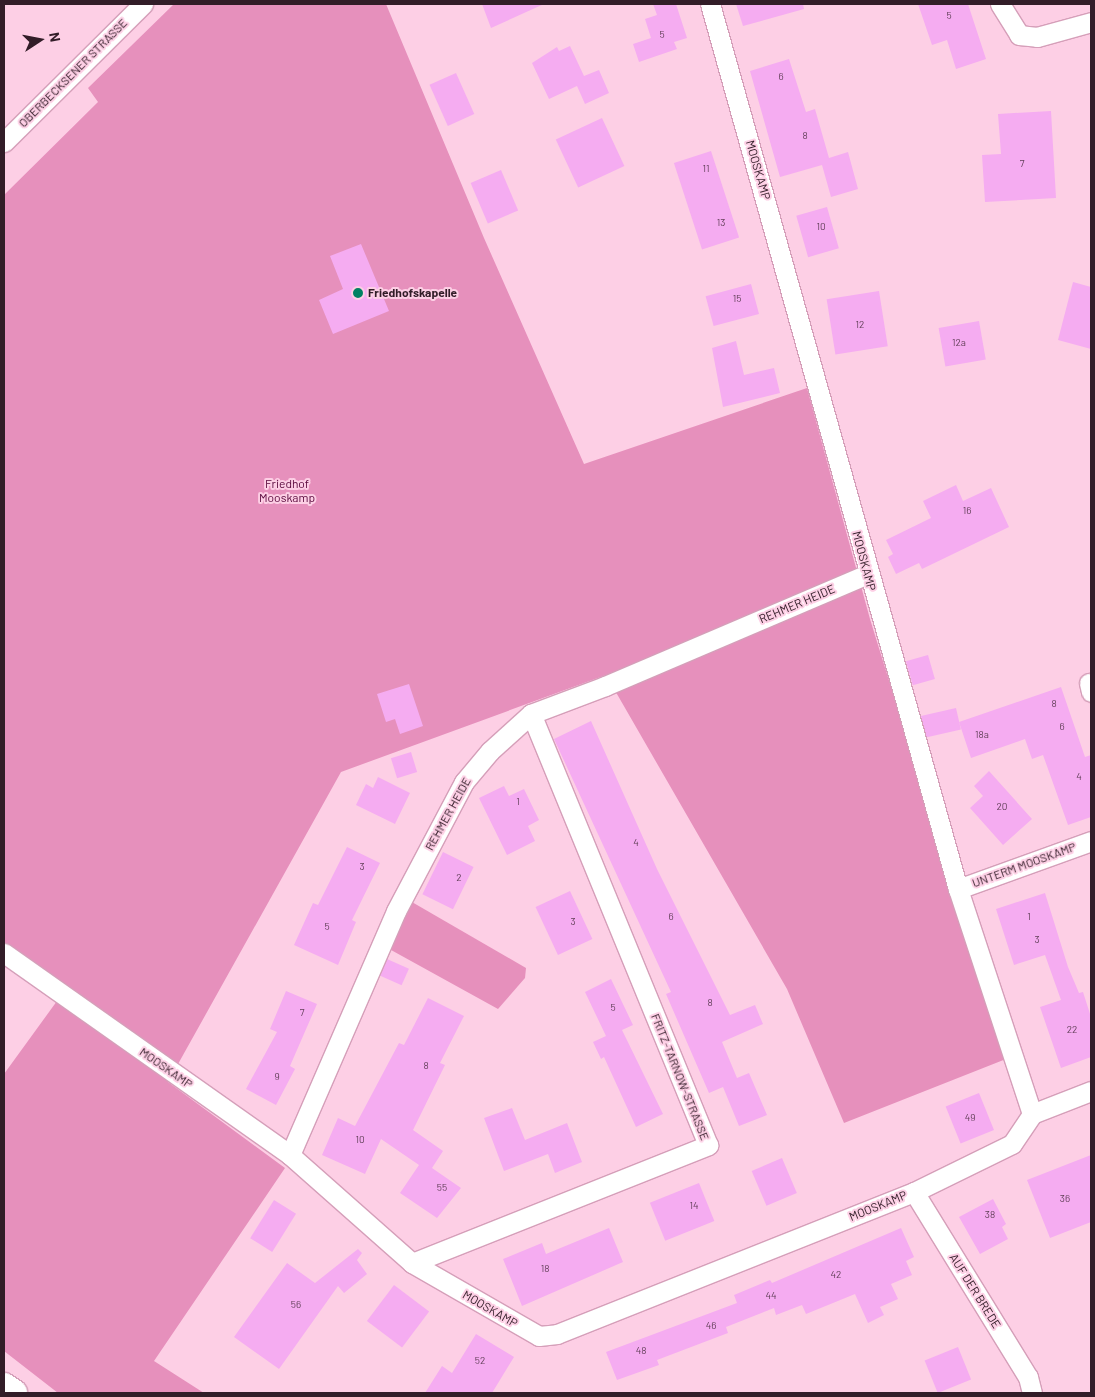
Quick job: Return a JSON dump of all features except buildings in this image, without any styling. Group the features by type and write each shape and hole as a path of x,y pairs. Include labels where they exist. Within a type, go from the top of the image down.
{"highway":[{"path":"4,1386 13,1393"}],"street":[{"name":"OBERBECKSENER STRASSE","path":"4,142 143,4"},
{"name":"MOOSKAMP","path":"4,953 290,1155 412,1263 539,1336 557,1334 914,1192 1012,1144 1032,1114 958,889 867,574 803,329 710,4"},
{"path":"1000,4 1019,35 1037,38 1091,22"},
{"name":"REHMER HEIDE","path":"290,1155 396,912 464,782 490,751 531,714 605,686 867,574"},
{"name":"FRITZ-TARNOW-STRASSE","path":"412,1263 708,1146 531,714"},
{"name":"UNTERM MOOSKAMP","path":"958,889 1091,841"},
{"path":"1032,1114 1091,1091"},
{"name":"AUF DER BREDE","path":"914,1192 1028,1377 1032,1393"}],"green space":[{"name":"Friedhof Mooskamp","path":"174,4 386,4 484,238 584,464 807,388 870,619 1006,1059 844,1123 787,989 606,675 341,772 168,1082 285,1168 154,1361 204,1393 58,1393 4,1351 4,1074 57,1001 4,963 4,195 98,102 88,88"},
{"path":"405,898 526,968 525,978 498,1009 382,945"}],"place":[{"name":"Friedhofskapelle","path":"358,293"}]}
